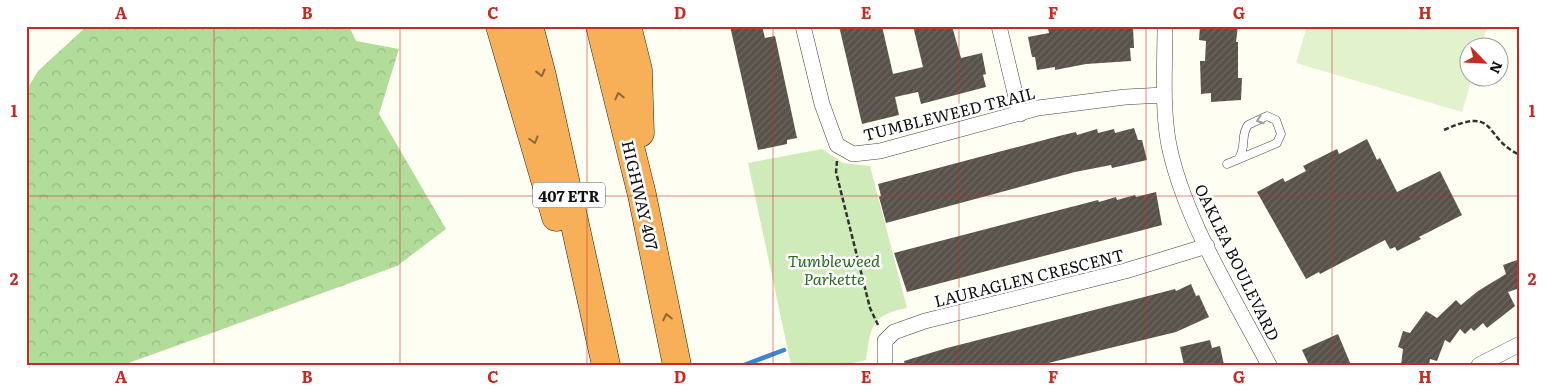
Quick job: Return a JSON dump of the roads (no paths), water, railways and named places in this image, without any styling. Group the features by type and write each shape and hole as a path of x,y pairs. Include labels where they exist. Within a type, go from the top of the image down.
{"highway":[{"path":"500,26 573,272 598,325"},
{"name":"407 ETR","path":"529,26 542,76 606,365"},
{"name":"HIGHWAY 407","path":"600,26 642,195 677,365"},
{"path":"627,26 638,70 642,195"}],"street":[{"name":"TUMBLEWEED TRAIL","path":"803,26 822,104 837,145 853,154 880,151 1038,108 1125,97 1164,95"},
{"path":"999,26 1020,114"},
{"name":"OAKLEA BOULEVARD","path":"1165,26 1164,95 1169,142 1179,181 1207,246 1269,365"},
{"name":"LAURAGLEN CRESCENT","path":"885,365 885,341 894,332 925,321 1125,271 1207,246"},
{"path":"1480,365 1520,344"}],"lane":[{"path":"1227,164 1239,158 1256,154 1277,143 1281,129 1276,120 1267,116 1248,125 1244,134 1245,144 1239,158"}],"waterway":[{"path":"744,365 784,350"}],"park label":[{"name":"Tumbleweed Parkette","path":"834,269"}]}
